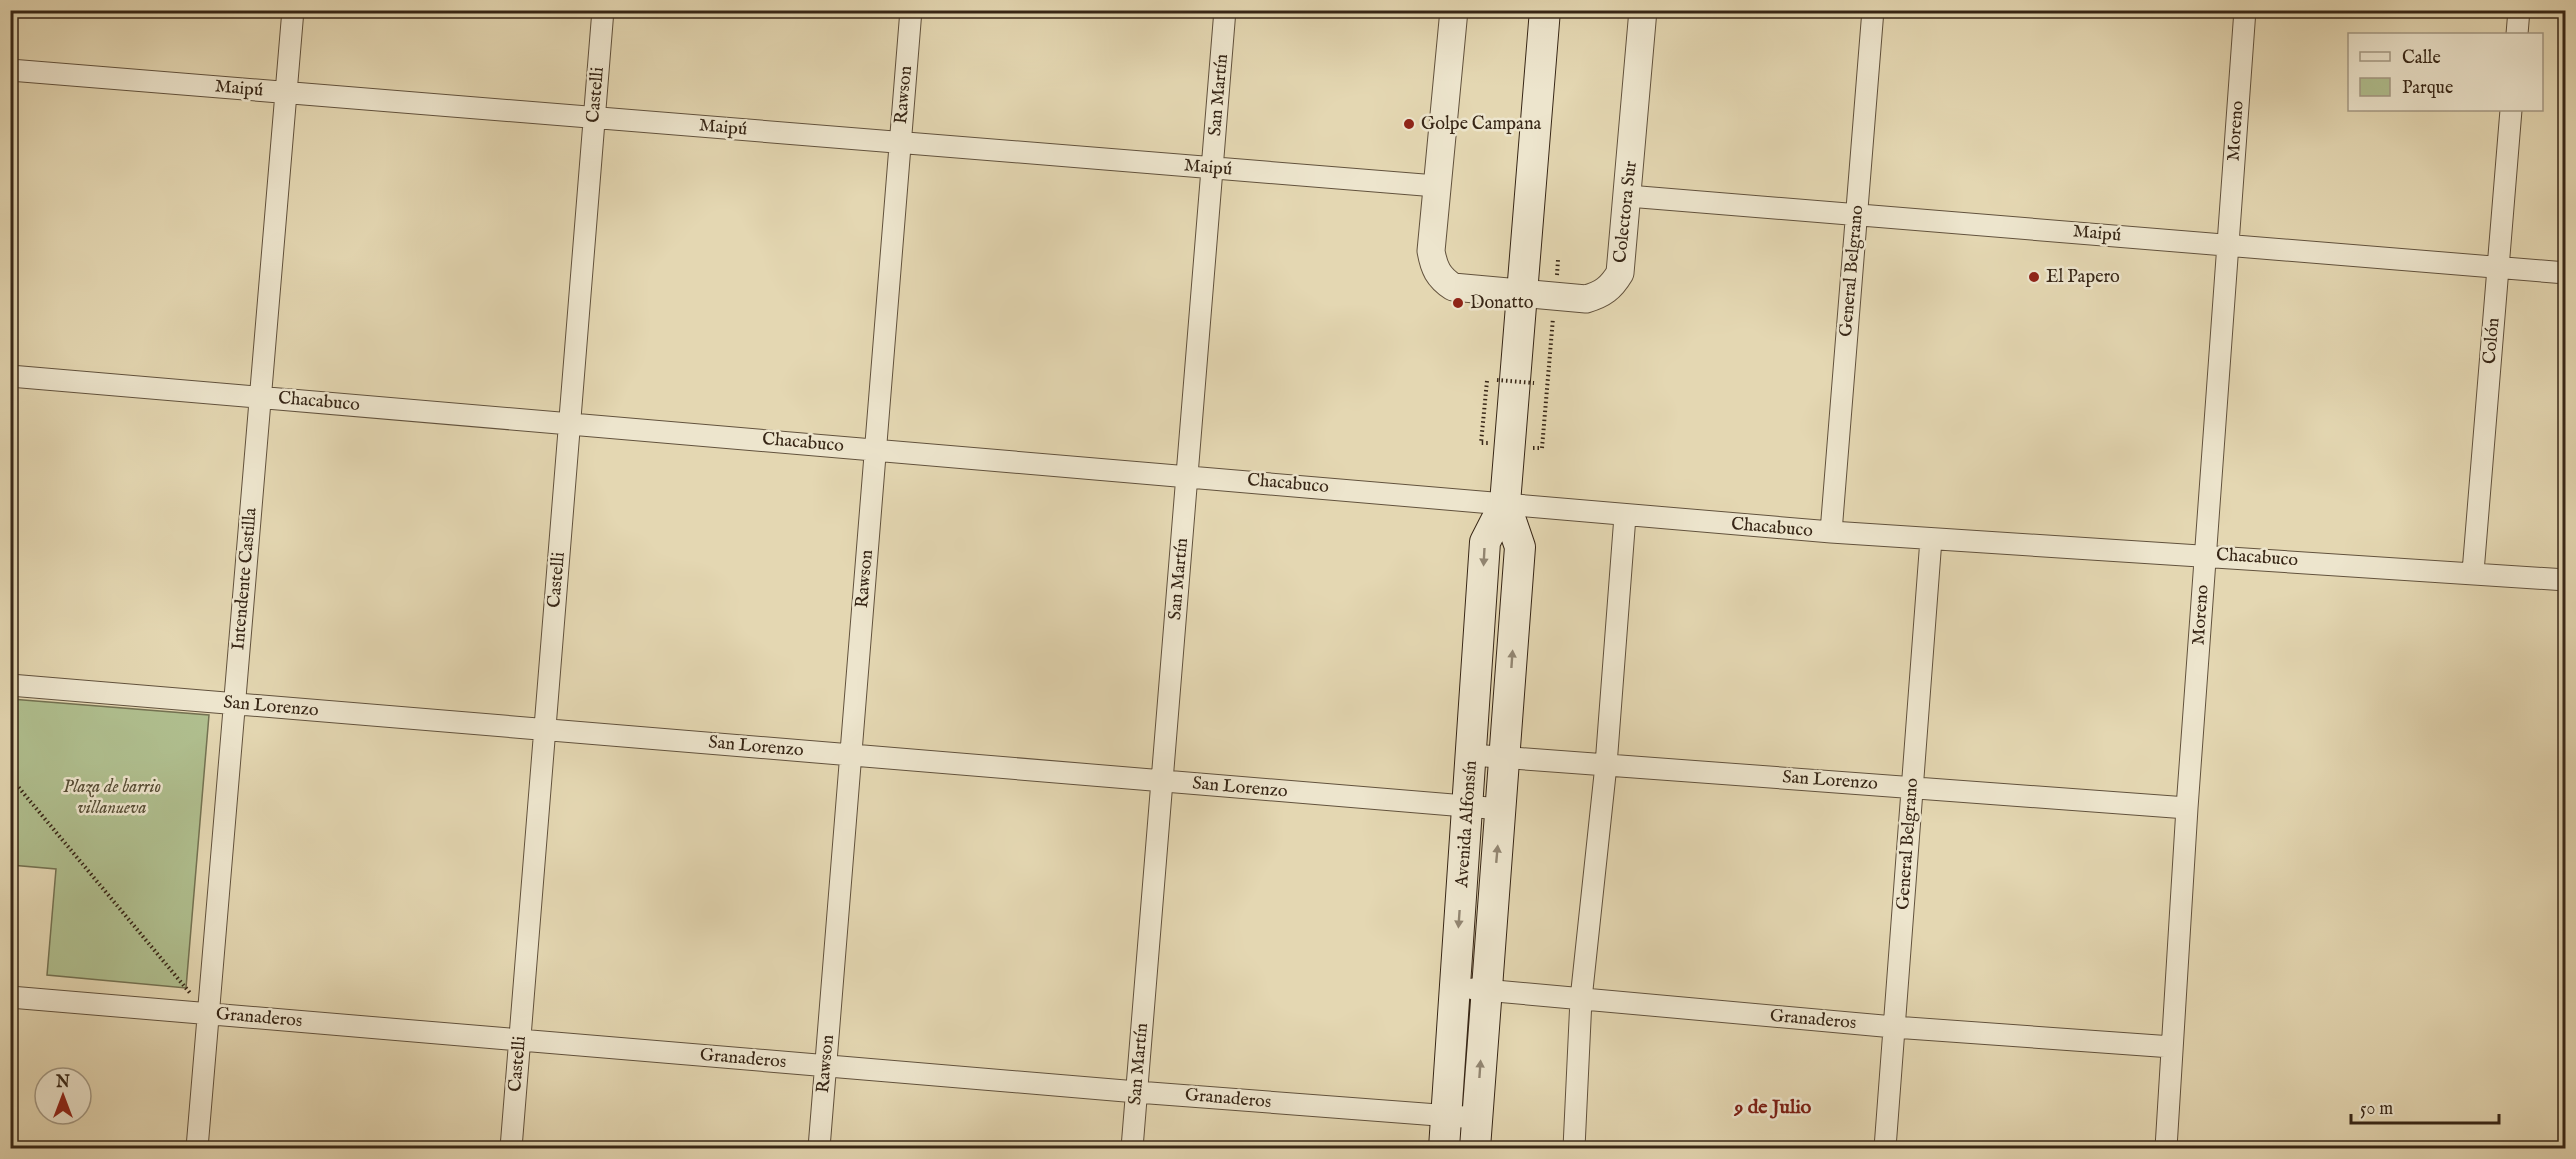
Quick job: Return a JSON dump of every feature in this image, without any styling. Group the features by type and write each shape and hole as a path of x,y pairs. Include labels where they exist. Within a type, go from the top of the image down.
{"main road":[{"path":"1540,10 1542,54"},
{"name":"Avenida Alfonsín","path":"1444,1149 1485,542 1505,504 1545,10"},
{"path":"1542,54 1552,10"},
{"name":"Avenida Alfonsín","path":"1475,1149 1520,547 1505,504"}],"street":[{"name":"Intendente Castilla","path":"197,1149 293,10"},
{"name":"Castelli","path":"511,1149 603,10"},
{"name":"Rawson","path":"819,1149 911,10"},
{"name":"San Martín","path":"1132,1149 1226,10"},
{"name":"Colectora Sur","path":"1454,10 1436,186 1431,251 1434,267 1442,279 1453,287 1586,299 1600,295 1612,286 1620,273 1643,10"},
{"name":"General Belgrano","path":"1831,532 1873,10"},
{"name":"Moreno","path":"2166,1149 2187,808 2245,10"},
{"path":"2517,33 2519,10"},
{"name":"Maipú","path":"10,70 1436,186"},
{"name":"Colón","path":"2473,572 2511,111"},
{"name":"Maipú","path":"1628,196 2565,273"},
{"name":"Chacabuco","path":"10,376 1187,475 1625,516 1931,539 2473,572 2565,580"},
{"path":"1574,1149 1581,999 1606,765 1625,516"},
{"name":"General Belgrano","path":"1885,1149 1931,539"},
{"name":"San Lorenzo","path":"10,685 1501,809"},
{"name":"San Lorenzo","path":"1472,755 2187,808"},
{"name":"Granaderos","path":"1454,987 1894,1027 2172,1047"},
{"name":"Granaderos","path":"10,997 1137,1092 1477,1118"}],"path":[{"path":"1532,437 1532,448 1542,448 1558,260"},
{"path":"1497,380 1537,383 1536,394"},
{"path":"10,777 208,1014"}],"green space":[{"name":"Plaza de barrio villanueva","path":"11,699 209,715 186,988 47,975 56,869 11,865"}],"place":[{"name":"Golpe Campana","path":"1409,124"},
{"name":"El Papero","path":"2034,277"},
{"name":"Donatto","path":"1458,303"}],"district":[{"name":"9 de Julio","path":"1773,1107"}]}
